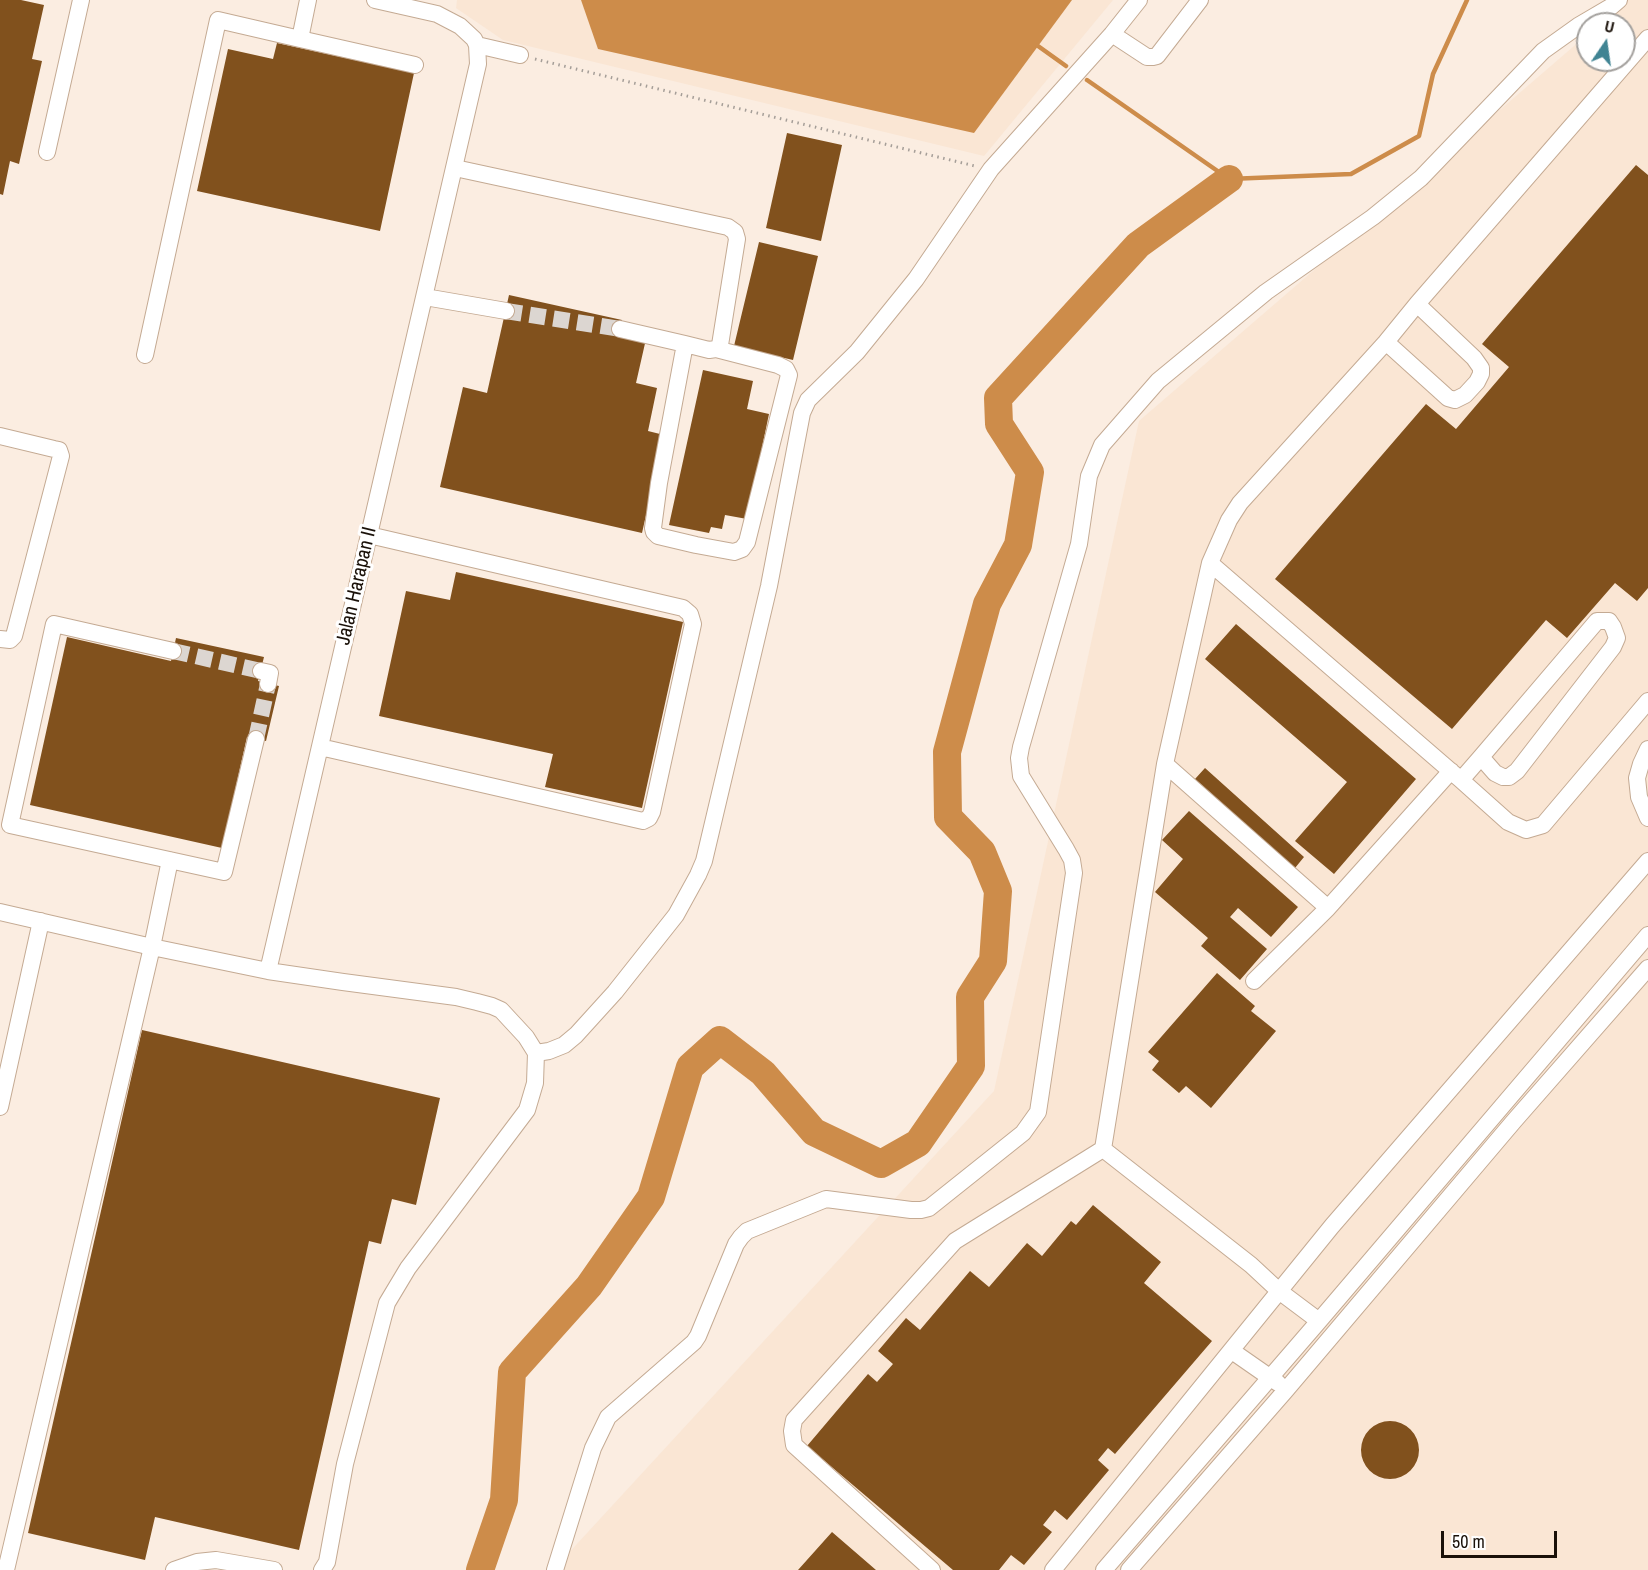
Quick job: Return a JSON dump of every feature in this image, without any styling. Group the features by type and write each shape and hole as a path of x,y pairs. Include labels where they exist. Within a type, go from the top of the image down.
{"street":[{"path":"46,152 81,0"},
{"path":"300,39 308,0"},
{"path":"375,0 439,7 469,34 477,45 520,55"},
{"path":"536,1053 564,1045 588,1022 676,915 698,876 704,861 769,586 802,413 808,400 856,352 916,279 991,169 1112,34 1138,0"},
{"path":"1112,34 1147,57 1157,56 1200,0"},
{"path":"555,1570 593,1449 608,1417 694,1342 741,1237 747,1232 826,1199 910,1210 929,1208 1023,1133 1038,1112 1074,873 1072,860 1066,849 1021,776 1019,758 1079,544 1089,476 1102,445 1158,381 1266,292 1373,217 1413,184 1542,51 1619,0"},
{"path":"145,355 218,21 416,65"},
{"path":"932,1570 794,1445 792,1431 794,1420 955,1241 1103,1149 1165,764 1210,563 1229,520 1240,503 1386,342 1648,38"},
{"name":"Jalan Harapan II","path":"268,971 478,64 477,45"},
{"path":"454,168 728,227 735,232 737,239 720,345 716,350"},
{"path":"425,297 506,311"},
{"path":"1386,342 1448,398 1455,400 1465,395 1477,382 1481,368 1474,358 1417,304"},
{"path":"620,329 716,350 786,369 789,375 747,542 742,549 734,552 658,536 653,528 685,344"},
{"path":"0,436 58,450 61,456 15,633 10,640 0,639"},
{"path":"320,747 643,821 649,818 652,812 693,624 690,614 683,608 369,535"},
{"path":"1210,563 1508,822 1526,830 1543,825 1648,700"},
{"path":"1254,981 1456,775 1480,757 1597,621 1609,621 1617,638 1613,647 1517,771 1509,777 1503,777 1495,773 1480,757"},
{"path":"173,651 54,624 10,825 224,872 256,739"},
{"path":"1648,749 1637,778 1640,797 1648,818"},
{"path":"1165,764 1328,908"},
{"path":"6,1570 152,947 170,860"},
{"path":"1053,1570 1355,1199 1648,861"},
{"path":"0,912 268,971 456,997 492,1006 501,1010 508,1017 526,1037 536,1053 536,1083 526,1110 408,1268 387,1303 345,1464 327,1562 322,1570"},
{"path":"0,1107 3,1080 41,921"},
{"path":"1104,1570 1648,935"},
{"path":"1130,1570 1506,1130 1648,968"},
{"path":"1103,1149 1319,1321"},
{"path":"1232,1351 1286,1390"},
{"path":"174,1570 197,1562 216,1560 274,1570"}],"path":[{"path":"520,55 991,169"}],"shaded area":[{"path":"0,0 1648,0 1648,1570 0,1570"},
{"path":"457,0 1113,0 984,156 503,40 456,8"},
{"path":"581,0 1072,0 974,133 598,49"},
{"path":"1628,0 1648,0 1648,1570 553,1570 994,1091 1139,421 1576,44 1576,72 1636,72 1636,12 1614,12"}],"building":[{"path":"0,0 21,0 44,5 32,59 42,61 19,164 10,161 3,195 0,194"},
{"path":"277,43 414,73 380,231 197,191 228,49 273,59"},
{"path":"787,133 842,145 821,241 766,228"},
{"path":"1636,165 1648,175 1648,588 1637,601 1615,583 1567,638 1546,620 1452,729 1275,579 1426,404 1456,429 1509,367 1482,344"},
{"path":"759,242 818,256 793,360 734,346"},
{"path":"509,295 622,320 619,333 646,339 636,383 657,388 648,431 664,435 642,533 440,487 463,387 487,393"},
{"path":"703,370 753,381 747,409 769,414 747,519 725,515 722,529 711,527 709,533 669,525"},
{"path":"456,572 683,622 642,808 545,787 553,754 379,716 406,591 450,600"},
{"path":"1236,624 1416,779 1334,874 1295,841 1347,782 1205,659"},
{"path":"67,637 171,661 176,638 264,657 258,681 279,686 266,741 247,737 222,848 30,805"},
{"path":"1205,768 1304,857 1295,868 1195,779"},
{"path":"1189,811 1298,907 1271,937 1238,908 1230,917 1267,949 1240,980 1201,946 1208,938 1155,892 1183,859 1162,840"},
{"path":"1217,973 1255,1006 1251,1011 1276,1031 1211,1108 1186,1086 1179,1093 1152,1070 1159,1061 1148,1052"},
{"path":"142,1030 440,1098 416,1205 392,1199 381,1244 369,1241 299,1550 155,1517 145,1560 28,1533"},
{"path":"1093,1205 1161,1262 1144,1283 1212,1341 1115,1454 1108,1448 1098,1460 1109,1470 1067,1520 1055,1510 1043,1525 1052,1532 1024,1565 1011,1555 999,1570 953,1570 807,1446 868,1374 877,1382 893,1364 878,1351 906,1318 920,1330 970,1271 989,1287 1027,1243 1042,1256 1071,1221 1076,1225"},
{"path":"1390,1421 1401,1423 1414,1434 1419,1450 1417,1461 1406,1474 1390,1479 1379,1477 1366,1466 1361,1450 1363,1439 1374,1426"},
{"path":"832,1532 876,1570 798,1570"}],"waterway":[{"path":"1087,80 1229,179 1351,174 1419,136 1433,74 1467,0"},
{"path":"1038,46 1066,66"},
{"path":"480,1570 504,1500 512,1372 589,1286 651,1197 690,1067 720,1040 763,1073 814,1132 881,1164 918,1143 971,1066 970,997 993,961 998,891 982,852 948,817 947,752 987,604 1018,545 1030,472 999,424 998,398 1138,245 1229,179"}],"tunnel":[{"path":"506,311 620,329"},
{"path":"173,651 261,671"},
{"path":"256,739 268,684"}]}
